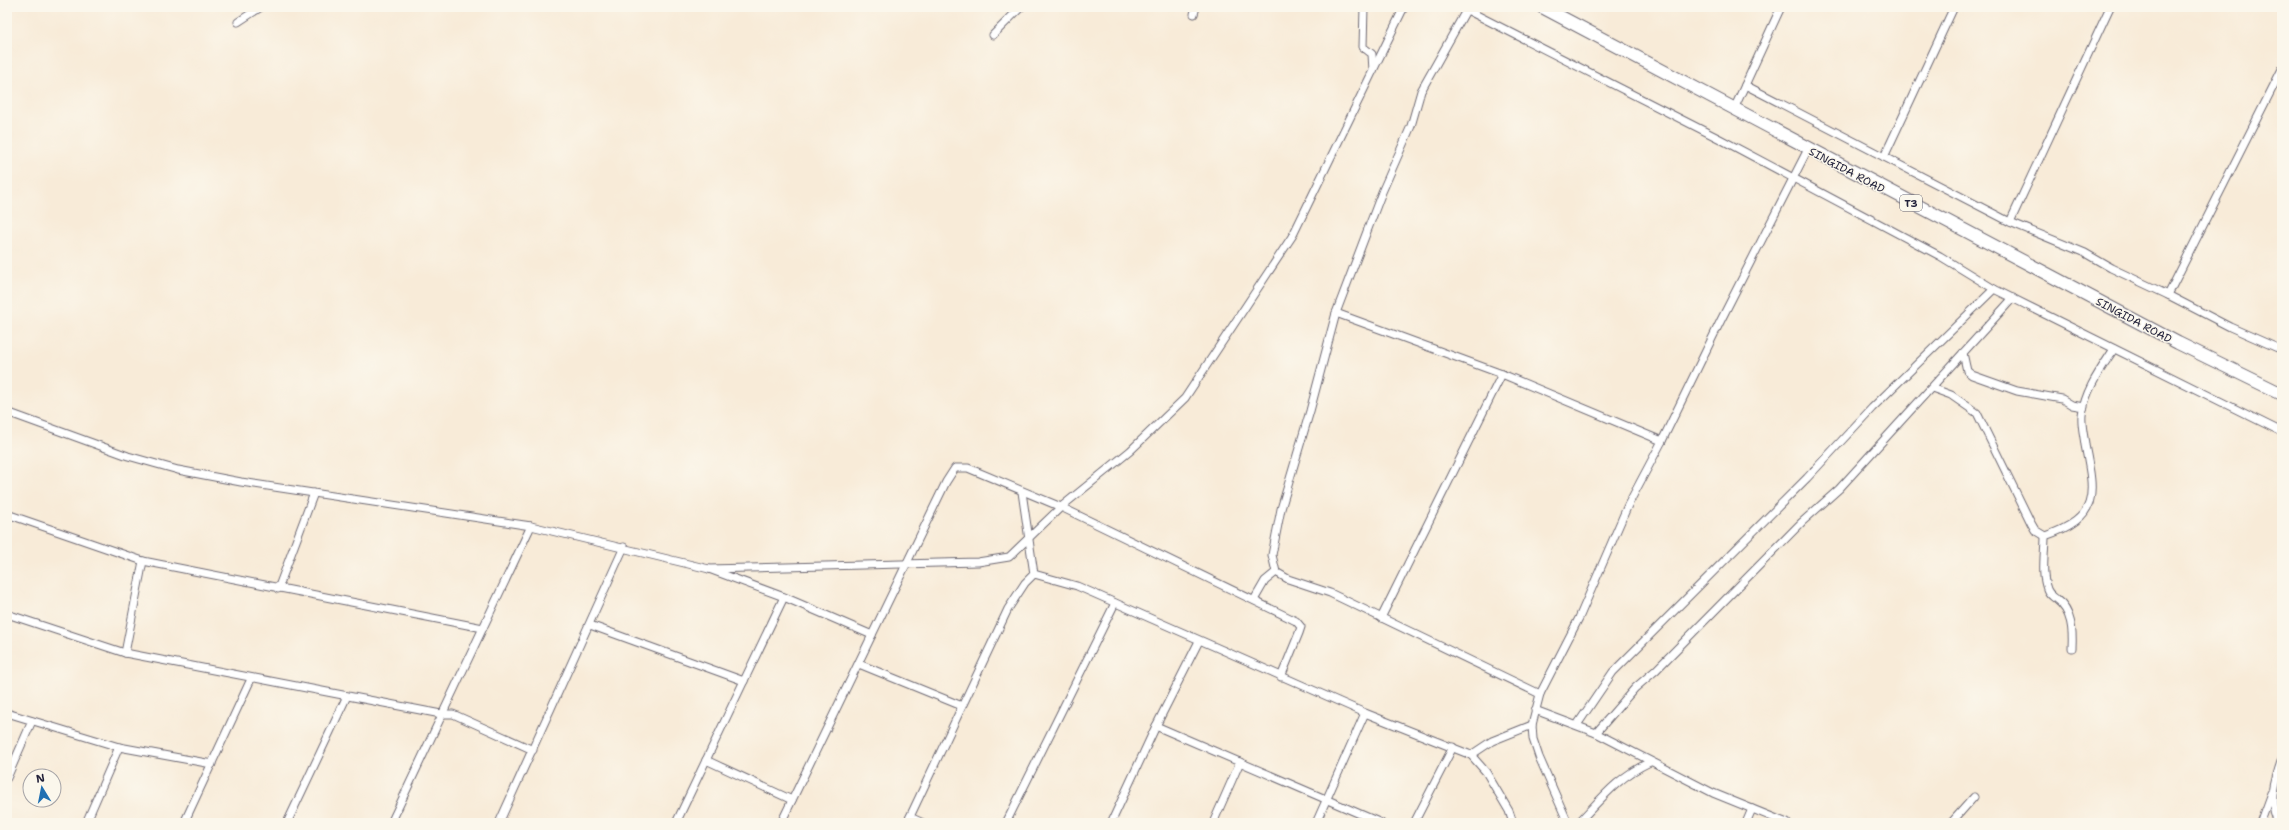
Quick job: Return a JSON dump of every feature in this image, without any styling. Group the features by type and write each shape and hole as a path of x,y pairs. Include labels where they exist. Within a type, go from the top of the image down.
{"highway":[{"name":"SINGIDA ROAD","path":"1542,7 1734,110 2178,343 2282,394"}],"street":[{"path":"238,22 261,7"},
{"path":"993,34 1021,7"},
{"path":"1364,7 1364,47 1372,54 1373,71"},
{"path":"709,569 906,564 997,560 1009,557 1061,507 1130,452 1185,398 1293,235 1404,7"},
{"path":"1734,110 1781,7"},
{"path":"1884,157 1954,7"},
{"path":"2010,222 2110,7"},
{"path":"1540,694 1330,593 1288,579 1276,572 1272,555 1281,509 1310,411 1336,313 1379,199 1411,126 1421,91 1465,8 1794,178 1940,256 1994,289 2282,432"},
{"path":"2168,295 2282,68"},
{"path":"1745,86 2010,222 2085,253 2127,276 2230,327 2282,350"},
{"path":"1568,823 1539,757 1532,725 1540,694 1578,618 1628,505 1662,441 1721,320 1808,149"},
{"path":"1577,725 1612,672 1807,478 1872,408 1994,289"},
{"path":"1596,733 1635,688 1666,659 1802,522 1839,489 2013,298"},
{"path":"1336,313 1502,374 1662,441"},
{"path":"2045,536 2074,522 2085,514 2090,506 2090,470 2082,429 2084,407 2092,383 2114,349"},
{"path":"1963,353 1967,371 1972,375 2017,391 2062,399 2072,405 2084,407"},
{"path":"1381,618 1502,374"},
{"path":"1932,388 1952,395 1977,412 2031,523 2035,530 2045,536"},
{"path":"7,412 128,456 178,470 241,482 531,526 709,569 784,597 872,635"},
{"path":"781,823 946,482 955,468 968,468 1022,492 1061,507 1296,620 1300,627 1281,677"},
{"path":"1022,492 1034,574"},
{"path":"278,589 314,493"},
{"path":"7,514 143,561 278,589 483,628"},
{"path":"391,823 441,714 531,526"},
{"path":"2045,536 2044,572 2046,588 2049,594 2058,600 2067,611 2073,636 2072,648"},
{"path":"499,823 624,548"},
{"path":"125,653 143,561"},
{"path":"1254,600 1265,582 1276,572"},
{"path":"1034,574 1077,586 1199,642 1365,713 1471,755 1486,772 1509,811 1513,823"},
{"path":"923,823 909,820 1008,609 1025,584 1034,574"},
{"path":"676,823 784,597"},
{"path":"1006,823 1115,603"},
{"path":"7,614 125,653 251,679 441,714 453,714 533,750"},
{"path":"590,625 744,682"},
{"path":"1110,823 1156,726 1199,642"},
{"path":"859,664 962,706"},
{"path":"184,823 251,679"},
{"path":"287,823 347,696"},
{"path":"1535,710 1596,733 1650,762 1752,809 1788,823"},
{"path":"7,712 119,747 212,764"},
{"path":"1316,823 1365,713"},
{"path":"7,778 32,721"},
{"path":"1471,755 1492,741 1532,725"},
{"path":"1156,726 1381,823"},
{"path":"86,823 119,747"},
{"path":"1414,823 1453,747"},
{"path":"2260,823 2273,790 2282,759"},
{"path":"706,760 792,800"},
{"path":"1213,823 1240,762"},
{"path":"1578,823 1618,781 1650,762"},
{"path":"2273,790 2273,810 2279,823"},
{"path":"1951,823 1974,797"},
{"path":"1746,823 1752,809"}]}
